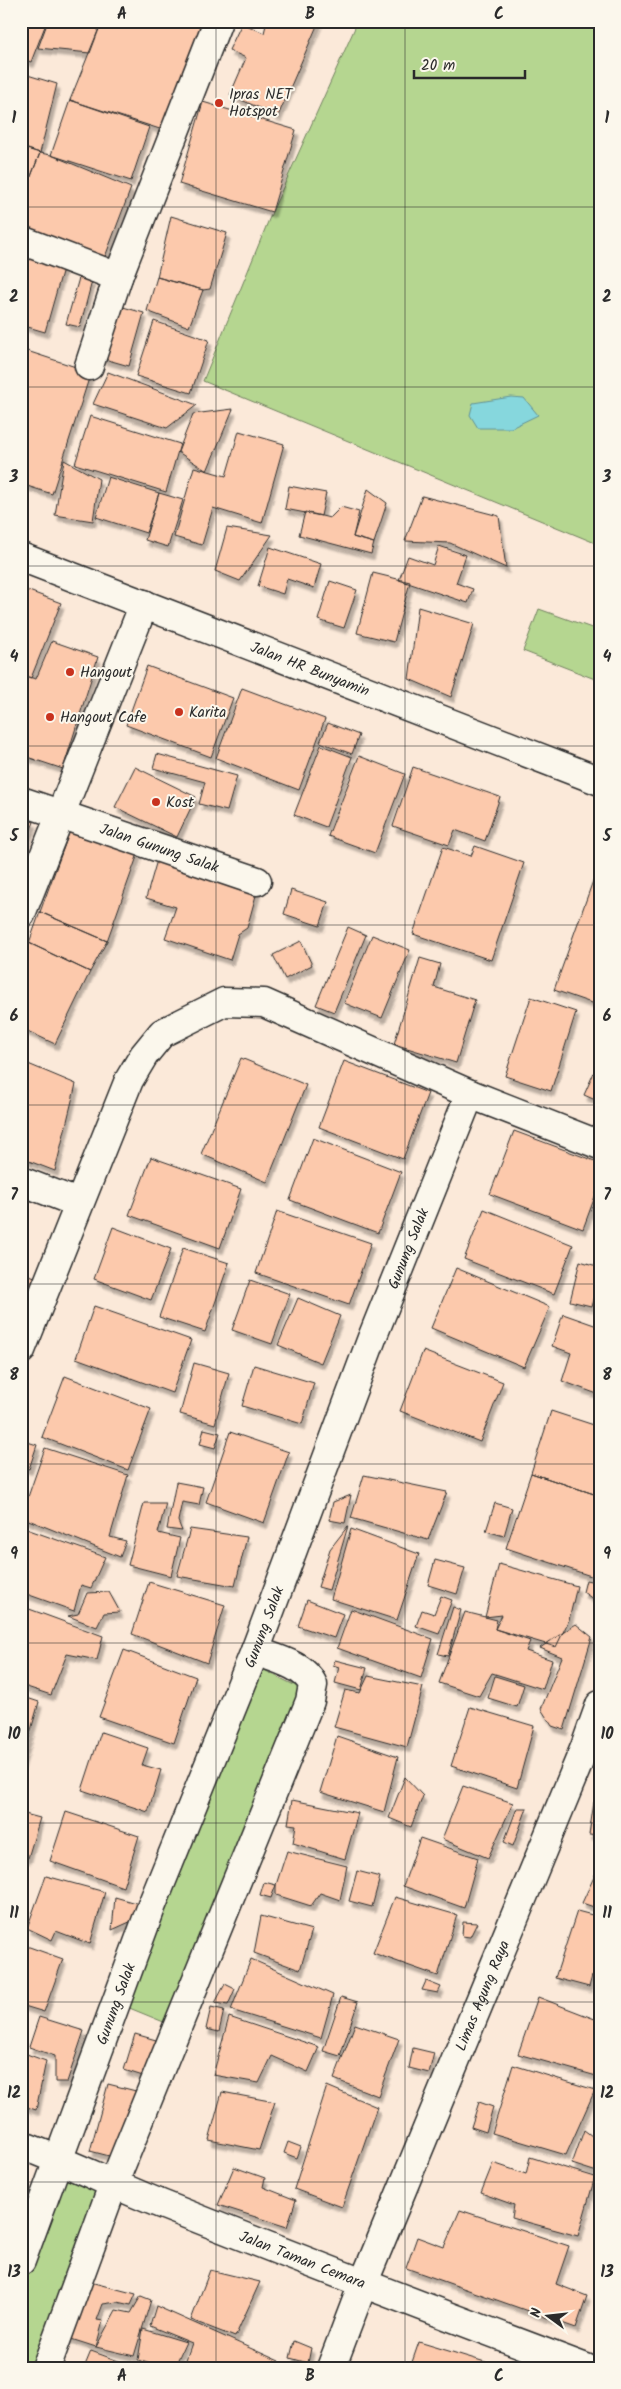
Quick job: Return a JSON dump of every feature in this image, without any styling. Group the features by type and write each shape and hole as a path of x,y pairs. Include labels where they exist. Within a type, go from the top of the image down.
{"street":[{"path":"89,366 118,277 218,21"},
{"path":"21,240 118,277"},
{"name":"Jalan HR Bunyamin","path":"21,556 600,781"},
{"path":"21,914 144,604"},
{"name":"Jalan Gunung Salak","path":"21,801 257,881"},
{"path":"21,1350 78,1203 129,1080 144,1055 162,1033 224,1002 264,1003 470,1094 600,1146"},
{"name":"Gunung Salak","path":"21,2261 60,2160 152,1905 255,1651 372,1338 470,1094"},
{"path":"21,1181 78,1203"},
{"path":"46,2368 113,2185 305,1716 311,1696 313,1685 311,1679 302,1671 255,1651"},
{"name":"Limas Agung Raya","path":"331,2368 363,2284 585,1747 600,1706"},
{"name":"Jalan Taman Cemara","path":"21,2145 60,2160 113,2185 363,2284 586,2368"}],"green space":[{"path":"358,21 600,21 600,545 203,381 272,212"},
{"path":"539,609 600,631 600,681 523,651"},
{"path":"258,1667 306,1691 171,2025 127,2007"},
{"path":"63,2178 103,2192 36,2368 21,2368 21,2284"}],"water":[{"path":"511,397 524,398 538,415 511,428 478,428 470,415 473,403"}],"building":[{"path":"21,21 47,21 31,62 21,58"},
{"path":"48,21 102,21 90,53 38,48"},
{"path":"102,21 206,21 169,132 70,100"},
{"path":"267,21 319,21 278,116 230,95 246,58 229,50 242,23 264,33"},
{"path":"21,73 57,84 40,153 21,147"},
{"path":"70,100 149,127 131,181 51,155"},
{"path":"203,102 296,130 272,212 179,184"},
{"path":"21,147 40,153 21,202"},
{"path":"40,153 51,155 131,188 105,257 21,226 21,202"},
{"path":"171,216 227,233 210,289 203,290 157,277"},
{"path":"21,253 64,265 45,332 21,325"},
{"path":"157,277 203,290 189,327 147,311"},
{"path":"79,278 92,281 80,327 66,324"},
{"path":"116,305 144,313 129,366 101,358"},
{"path":"154,321 209,340 191,393 136,376"},
{"path":"21,349 91,372 52,494 21,484"},
{"path":"108,372 197,405 167,428 93,404"},
{"path":"233,409 207,471 178,452 193,414"},
{"path":"90,416 180,444 166,492 75,464"},
{"path":"239,431 284,444 262,523 213,508 202,545 174,537 194,467 226,476"},
{"path":"64,460 99,479 93,521 55,515"},
{"path":"108,477 159,493 146,533 96,517"},
{"path":"289,486 326,493 321,516 285,509"},
{"path":"368,489 387,503 374,543 353,537"},
{"path":"159,493 183,500 168,547 145,540"},
{"path":"422,496 499,516 506,568 450,543 405,541"},
{"path":"341,507 359,512 353,537 374,543 371,554 299,535 305,512 330,518"},
{"path":"227,528 272,535 240,581 215,571"},
{"path":"439,546 466,555 456,583 473,589 468,603 399,580 408,556 433,565"},
{"path":"270,547 321,564 314,588 287,579 283,594 258,586"},
{"path":"373,573 410,582 394,642 357,633"},
{"path":"330,581 357,590 344,628 318,620"},
{"path":"21,588 61,603 31,678 21,675"},
{"path":"418,607 474,624 451,697 409,679"},
{"name":"Hangout Cafe","path":"52,641 98,657 63,769 21,755 21,675 36,679"},
{"name":"Karita","path":"147,666 233,698 211,757 126,725"},
{"path":"242,688 325,719 299,790 216,758"},
{"path":"328,723 359,735 352,754 320,742"},
{"path":"321,745 352,757 326,827 294,815"},
{"path":"157,754 237,776 227,811 199,804 205,782 153,768"},
{"path":"359,756 405,774 375,853 328,836"},
{"name":"Kost","path":"135,767 196,797 177,837 115,807"},
{"path":"413,767 500,797 485,841 455,830 449,845 393,826"},
{"path":"21,817 34,822 21,853"},
{"path":"72,825 139,851 107,941 40,912"},
{"path":"475,846 524,863 491,960 413,934 443,847 471,856"},
{"path":"157,860 258,888 247,928 238,934 230,960 165,938 176,907 146,898"},
{"path":"594,878 600,880 600,1006 554,990"},
{"path":"291,890 328,902 320,926 284,914"},
{"path":"40,912 107,941 90,972 29,943"},
{"path":"348,927 366,935 334,1012 316,1005"},
{"path":"372,935 410,950 382,1018 344,1003"},
{"path":"301,941 312,965 285,979 273,955"},
{"path":"29,943 90,972 55,1044 21,1028 21,959"},
{"path":"420,958 440,964 434,987 475,1000 456,1063 394,1044"},
{"path":"531,997 576,1012 551,1091 505,1076"},
{"path":"241,1058 306,1085 267,1182 201,1154"},
{"path":"600,1059 600,1102 584,1095"},
{"path":"21,1061 76,1084 55,1171 21,1158"},
{"path":"344,1061 428,1093 403,1159 319,1127"},
{"path":"514,1131 600,1163 600,1183 583,1229 490,1194"},
{"path":"313,1138 401,1172 378,1233 290,1200"},
{"path":"151,1157 241,1189 220,1248 129,1215"},
{"path":"484,1209 573,1245 554,1294 464,1259"},
{"path":"277,1211 371,1243 349,1305 256,1273"},
{"path":"113,1227 171,1249 151,1300 94,1279"},
{"path":"183,1248 229,1263 205,1332 159,1317"},
{"path":"580,1261 600,1267 600,1277 591,1306 570,1301"},
{"path":"456,1268 550,1307 524,1367 431,1328"},
{"path":"21,1272 35,1277 21,1321"},
{"path":"250,1280 290,1294 272,1344 232,1330"},
{"path":"600,1294 600,1310 595,1308"},
{"path":"298,1298 340,1316 321,1363 278,1345"},
{"path":"94,1306 191,1340 172,1393 76,1358"},
{"path":"563,1314 600,1327 600,1395 562,1381 571,1353 552,1346"},
{"path":"423,1351 503,1382 480,1442 400,1411"},
{"path":"194,1363 229,1373 215,1424 180,1414"},
{"path":"254,1365 314,1383 302,1424 242,1406"},
{"path":"65,1376 151,1409 128,1470 42,1437"},
{"path":"551,1411 600,1427 600,1496 531,1473"},
{"path":"204,1429 220,1433 215,1448 200,1444"},
{"path":"230,1432 289,1452 264,1523 206,1502"},
{"path":"21,1440 37,1445 29,1469 21,1466"},
{"path":"45,1448 128,1475 110,1537 126,1541 120,1557 21,1517"},
{"path":"531,1473 600,1496 600,1559 594,1577 506,1548"},
{"path":"364,1475 447,1492 428,1540 351,1518"},
{"path":"176,1482 203,1487 199,1505 182,1502 178,1521 182,1531 167,1529"},
{"path":"351,1495 345,1523 329,1520 333,1502"},
{"path":"144,1503 166,1503 158,1533 180,1538 171,1576 128,1565"},
{"path":"495,1503 512,1508 504,1536 486,1531"},
{"path":"348,1526 329,1590 318,1587 330,1549"},
{"path":"21,1527 105,1557 91,1588 81,1585 74,1611 21,1592"},
{"path":"190,1529 247,1537 235,1586 177,1576"},
{"path":"351,1529 419,1554 397,1620 331,1599"},
{"path":"435,1560 465,1568 457,1594 428,1585"},
{"path":"499,1564 577,1586 569,1620 556,1647 495,1629 502,1615 485,1617"},
{"path":"586,1580 600,1583 600,1604 583,1592"},
{"path":"149,1582 225,1605 207,1663 132,1634"},
{"path":"109,1592 120,1612 104,1613 97,1627 68,1616 78,1614 87,1593"},
{"path":"441,1596 452,1600 439,1634 416,1626 422,1610 434,1614"},
{"path":"307,1600 343,1614 334,1638 298,1626"},
{"path":"21,1606 103,1636 97,1660 67,1654 51,1695 21,1685"},
{"path":"453,1607 461,1610 448,1656 438,1654"},
{"path":"351,1609 433,1639 421,1678 337,1648"},
{"path":"465,1612 497,1620 495,1629 530,1641 526,1651 552,1660 543,1689 492,1673 479,1696 439,1683"},
{"path":"576,1624 592,1637 564,1730 552,1726 541,1709 562,1657 540,1648"},
{"path":"124,1650 196,1677 174,1743 99,1717"},
{"path":"335,1660 367,1668 361,1690 335,1683 339,1667 333,1665"},
{"path":"368,1676 423,1687 407,1747 334,1727 345,1690 360,1693"},
{"path":"495,1676 524,1685 517,1707 488,1698"},
{"path":"21,1696 39,1702 21,1765"},
{"path":"470,1707 534,1726 517,1788 451,1766"},
{"path":"101,1732 148,1748 142,1765 161,1770 148,1812 82,1790"},
{"path":"337,1736 398,1757 384,1812 320,1792"},
{"path":"405,1777 423,1796 411,1827 389,1818"},
{"path":"463,1786 513,1803 488,1858 442,1839"},
{"path":"292,1800 358,1813 345,1859 293,1843 296,1825 288,1824"},
{"path":"594,1802 600,1803 600,1836 589,1835"},
{"path":"517,1808 527,1808 513,1846 504,1842"},
{"path":"66,1812 139,1836 123,1887 50,1861"},
{"path":"21,1813 40,1818 28,1858 21,1856"},
{"path":"420,1838 478,1858 464,1908 403,1886"},
{"path":"287,1851 347,1866 340,1900 320,1893 311,1906 276,1895 276,1885"},
{"path":"600,1864 600,1909 582,1903"},
{"path":"357,1871 380,1877 372,1907 349,1901"},
{"path":"46,1876 105,1892 90,1944 56,1931 52,1940 27,1928"},
{"path":"264,1882 276,1885 271,1898 260,1895"},
{"path":"115,1897 139,1904 134,1920 112,1930"},
{"path":"395,1897 457,1915 438,1976 373,1953"},
{"path":"577,1911 600,1917 600,1979 592,1976 589,1987 555,1978"},
{"path":"261,1916 312,1930 300,1970 254,1953"},
{"path":"463,1922 477,1923 470,1937 462,1936"},
{"path":"21,1944 63,1959 44,2012 21,2005"},
{"path":"251,1959 333,1995 321,2038 231,2010"},
{"path":"426,1981 441,1987 438,1993 422,1990"},
{"path":"225,1984 235,1989 228,2005 215,2003"},
{"path":"341,1997 358,2002 340,2056 323,2051"},
{"path":"538,1997 600,2021 600,2077 518,2054"},
{"path":"211,2007 224,2010 219,2032 206,2029"},
{"path":"39,2017 84,2031 67,2082 55,2082 55,2056 29,2047"},
{"path":"229,2017 319,2047 308,2072 272,2056 259,2083 213,2075"},
{"path":"355,2024 399,2039 378,2096 334,2079"},
{"path":"135,2034 156,2040 146,2077 124,2070"},
{"path":"413,2048 434,2053 429,2073 409,2068"},
{"path":"21,2052 46,2061 36,2110 21,2105"},
{"path":"513,2065 595,2090 566,2155 492,2133"},
{"path":"108,2084 136,2091 117,2158 90,2151"},
{"path":"327,2086 377,2107 342,2207 294,2189"},
{"path":"222,2092 275,2102 259,2150 209,2140"},
{"path":"479,2102 493,2107 486,2132 471,2127"},
{"path":"584,2130 600,2142 600,2173 572,2164"},
{"path":"288,2142 301,2147 297,2158 284,2153"},
{"path":"530,2157 595,2177 578,2236 512,2218 514,2205 481,2193 493,2163 526,2174"},
{"path":"234,2167 265,2178 263,2187 296,2200 287,2227 218,2205"},
{"path":"460,2210 569,2246 556,2284 587,2296 576,2328 406,2268 417,2237 444,2247"},
{"path":"210,2270 260,2282 235,2337 191,2320"},
{"path":"90,2282 136,2294 131,2305 117,2302 103,2304 97,2320 103,2321 96,2347 68,2338"},
{"path":"141,2296 151,2300 134,2356 96,2347 116,2310 131,2313"},
{"path":"156,2306 279,2361 277,2368 183,2368 192,2343 150,2326"},
{"path":"143,2329 186,2342 174,2368 163,2368 138,2360"},
{"path":"294,2341 311,2348 308,2363 290,2358"},
{"path":"419,2342 505,2368 410,2368"},
{"path":"91,2351 138,2368 84,2368"}],"place":[{"name":"Ipras NET Hotspot","path":"219,103"},
{"name":"Hangout","path":"70,672"},
{"name":"Karita","path":"179,712"},
{"name":"Hangout Cafe","path":"50,717"},
{"name":"Kost","path":"156,802"}]}
